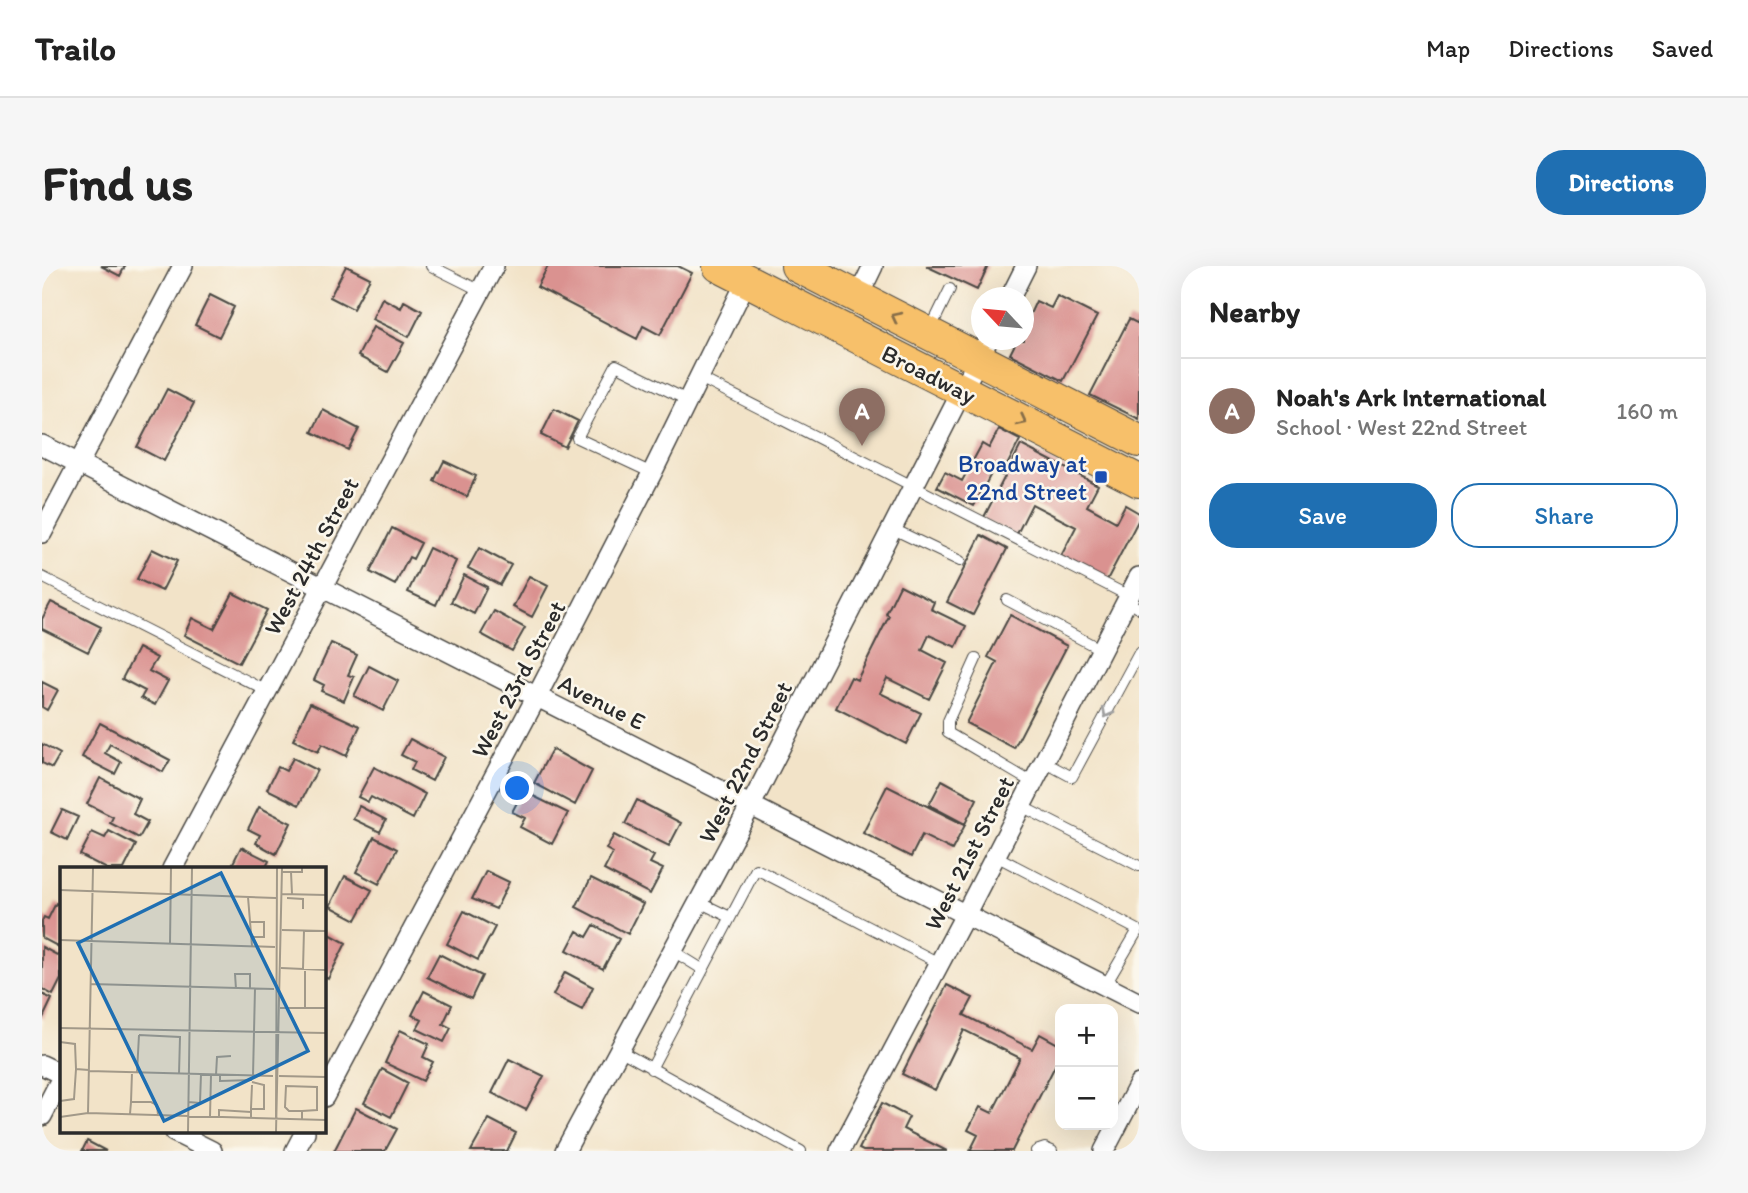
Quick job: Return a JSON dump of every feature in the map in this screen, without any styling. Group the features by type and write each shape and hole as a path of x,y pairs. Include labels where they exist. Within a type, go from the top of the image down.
{"main road":[{"name":"Broadway","path":"719,266 1139,481"},
{"name":"Broadway","path":"797,266 928,333 971,346"},
{"name":"Broadway","path":"985,350 1139,441"}],"street":[{"path":"42,533 183,266"},
{"name":"West 24th Street","path":"173,867 494,266"},
{"path":"858,297 873,266"},
{"path":"1016,287 1026,266"},
{"name":"West 23rd Street","path":"326,1093 537,696 652,473 747,280"},
{"name":"West 22nd Street","path":"565,1151 751,805 982,350"},
{"name":"Avenue E","path":"42,445 1139,1003"},
{"name":"West 21st Street","path":"839,1151 1102,650 1131,602 1139,577"},
{"path":"42,1065 60,1076"},
{"path":"42,1116 60,1079"},
{"path":"1104,1151 1139,1084"},
{"path":"176,1133 212,1151"},
{"path":"295,1151 304,1133"}],"lane":[{"path":"434,267 481,290"},
{"path":"928,333 950,289"},
{"path":"652,473 577,438 616,365 687,400"},
{"path":"698,377 1131,602"},
{"path":"891,528 960,561"},
{"path":"42,578 267,691"},
{"path":"1007,600 1102,650"},
{"path":"1044,762 1072,777 1139,653"},
{"path":"976,659 948,721 948,733 1033,783"},
{"path":"1021,806 1139,866"},
{"path":"996,856 1138,930 1105,986"},
{"path":"651,1069 756,869 940,963"},
{"path":"699,902 730,918"},
{"path":"673,951 702,969"},
{"path":"619,1050 801,1151"},
{"path":"1035,1151 1045,1148 1052,1151"}],"building":[{"path":"101,266 125,266 120,276"},
{"path":"346,266 370,278 353,309 330,297"},
{"path":"548,266 678,266 692,273 660,335 643,326 637,339 537,287"},
{"path":"926,266 988,266 978,287 971,287"},
{"path":"210,295 234,307 219,337 195,325"},
{"path":"1057,296 1097,316 1063,381 1010,354 1012,350 1034,350 1036,301 1051,308"},
{"path":"382,298 401,308 404,301 422,311 409,337 372,319"},
{"path":"1129,319 1139,324 1139,419 1090,395"},
{"path":"373,327 404,343 388,372 358,356"},
{"path":"167,389 194,403 164,461 137,447"},
{"path":"554,409 578,421 565,447 541,435"},
{"path":"323,410 359,429 348,450 312,432"},
{"path":"999,429 1020,440 1002,475 993,470 974,506 937,487 945,472 962,481 982,444 989,448"},
{"path":"1021,445 1098,485 1087,506 1116,522 1125,505 1139,513 1139,519 1107,580 1061,556 1076,527 1032,504 1016,536 983,519"},
{"path":"444,461 476,476 467,497 434,481"},
{"path":"392,528 421,543 413,559 409,557 395,585 370,572"},
{"path":"981,535 1007,549 973,615 947,602"},
{"path":"429,548 456,561 436,605 408,592"},
{"path":"479,548 511,565 500,585 468,568"},
{"path":"152,549 177,561 162,591 137,579"},
{"path":"464,575 487,587 474,614 451,602"},
{"path":"529,576 548,586 532,617 513,607"},
{"path":"900,585 934,602 931,609 966,626 956,647 929,635 922,650 947,663 929,699 887,678 880,693 921,713 906,744 836,708 851,677 857,680 889,616 886,614"},
{"path":"233,593 267,610 239,663 184,635 192,618 214,629"},
{"path":"51,602 101,627 88,652 42,629 42,619"},
{"path":"494,611 525,628 512,651 481,634"},
{"path":"1010,615 1067,646 1014,748 966,723 997,662 988,657"},
{"path":"331,643 357,655 348,675 354,677 344,701 321,691 324,685 314,680"},
{"path":"138,648 157,658 149,671 168,681 155,705 141,698 145,691 122,679"},
{"path":"369,666 398,681 383,711 354,696"},
{"path":"42,682 58,690 47,710 42,707"},
{"path":"310,703 360,726 346,756 322,744 318,752 293,740"},
{"path":"100,723 170,760 163,772 110,744 105,753 121,762 115,774 82,757"},
{"path":"410,739 444,757 432,781 411,770 415,762 401,755"},
{"path":"42,744 60,754 52,768 42,763"},
{"path":"552,749 592,771 575,805 534,783"},
{"path":"293,758 317,770 299,805 267,789 278,767 286,771"},
{"path":"374,767 425,794 413,819 371,797 368,802 358,797"},
{"path":"100,778 140,799 133,814 148,822 139,838 110,823 113,817 87,804"},
{"path":"942,780 977,799 965,824 929,805"},
{"path":"887,786 965,825 952,850 922,835 911,857 863,833"},
{"path":"523,791 568,813 552,844 520,827 525,818 512,812"},
{"path":"637,800 681,823 669,846 625,824"},
{"path":"359,806 386,820 380,832 353,819"},
{"path":"259,807 291,823 276,854 256,843 260,835 248,829"},
{"path":"62,810 78,817 67,840 51,832"},
{"path":"109,831 136,845 125,867 103,867 80,855 92,832 105,838"},
{"path":"614,835 654,856 650,863 663,869 650,894 604,870 613,853 606,849"},
{"path":"374,837 397,849 379,884 356,872"},
{"path":"241,847 269,861 266,867 231,867"},
{"path":"486,871 509,882 496,909 472,899"},
{"path":"345,876 372,890 356,920 330,906"},
{"path":"591,878 643,904 628,934 576,907"},
{"path":"56,903 60,905 60,947 42,938 42,921 44,917 48,919"},
{"path":"464,911 495,927 478,960 447,944"},
{"path":"594,925 619,939 603,969 567,950 577,931 587,937"},
{"path":"326,932 346,943 328,979 326,978"},
{"path":"42,947 60,956 60,981 53,995 42,989"},
{"path":"439,954 482,976 471,999 427,977"},
{"path":"565,972 593,987 582,1010 553,995"},
{"path":"947,985 973,998 964,1015 1032,1049 1040,1034 1055,1042 1055,1066 1012,1151 970,1151 978,1135 968,1130 980,1107 992,1113 1020,1058 964,1030 935,1090 902,1074"},
{"path":"424,991 452,1005 443,1024 451,1028 444,1042 417,1029 422,1020 412,1015"},
{"path":"42,994 52,999 42,1020"},
{"path":"400,1030 429,1044 423,1057 433,1062 423,1081 385,1063"},
{"path":"509,1059 544,1076 526,1110 492,1093"},
{"path":"382,1069 408,1083 391,1117 364,1103"},
{"path":"882,1103 909,1117 903,1129 947,1151 859,1149"},
{"path":"356,1108 397,1129 385,1151 334,1151"},
{"path":"489,1119 516,1133 507,1151 471,1151"},
{"path":"87,1141 106,1151 82,1151"}],"place":[{"name":"Noah's Ark International","path":"862,446"},
{"name":"Broadway at 22nd Street","path":"1101,477"}]}
